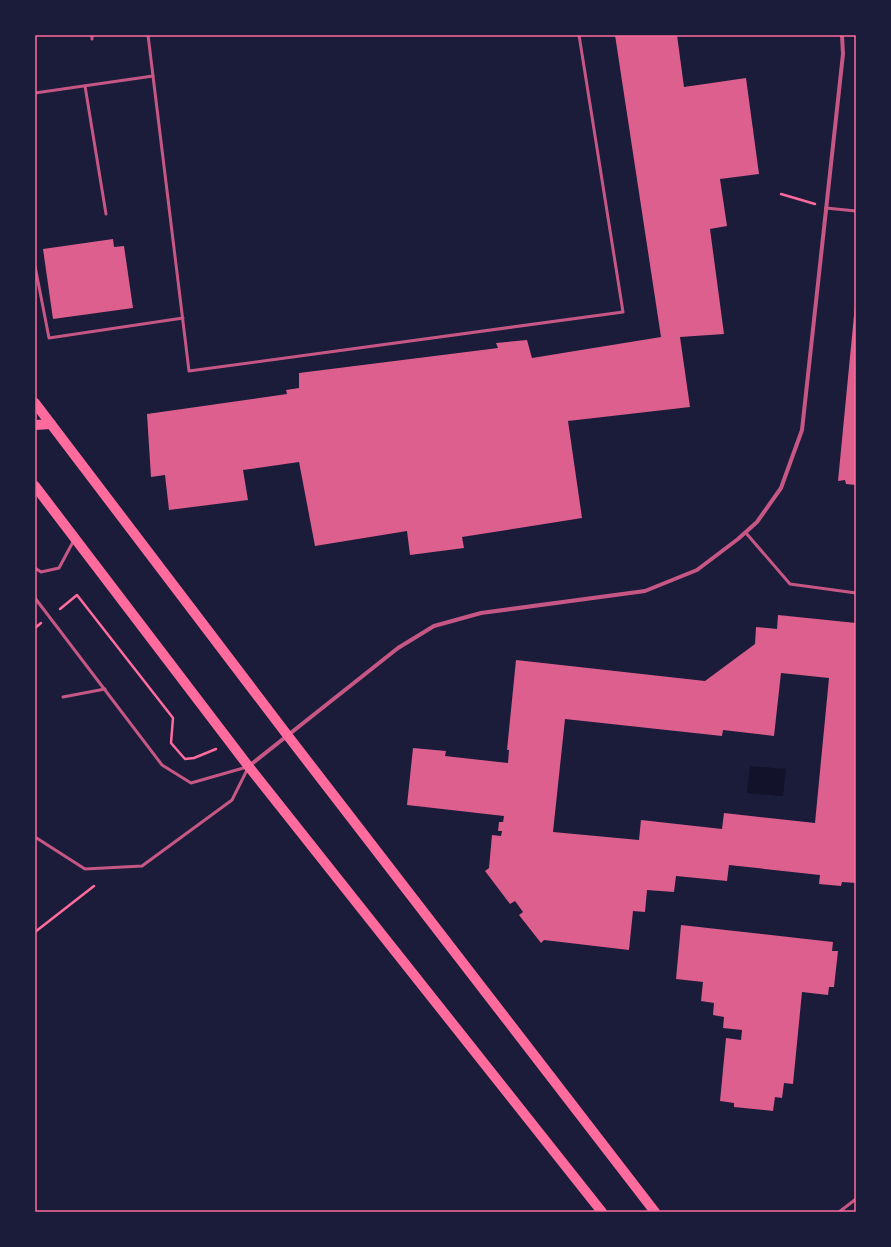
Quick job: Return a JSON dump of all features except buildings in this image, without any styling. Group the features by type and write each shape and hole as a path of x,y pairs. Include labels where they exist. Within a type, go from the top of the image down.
{"main road":[{"path":"35,403 288,736 655,1212"},
{"path":"35,425 51,424"},
{"path":"35,486 248,767 602,1212"}],"street":[{"path":"248,767 398,648 434,626 481,613 644,591 697,570 746,533 757,522 781,488 802,430 843,54 842,35"}],"lane":[{"path":"148,35 189,370 623,312 578,35"},
{"path":"35,93 153,76"},
{"path":"85,86 106,214"},
{"path":"826,208 856,211"},
{"path":"35,266 49,338 182,318"},
{"path":"746,533 790,584 856,593"},
{"path":"35,568 41,572 59,568 75,538"},
{"path":"35,598 162,765 191,783 248,767"},
{"path":"63,697 105,689"},
{"path":"35,837 85,869 142,866 232,800 248,767"},
{"path":"839,1212 856,1199"}],"path":[{"path":"781,194 826,208"},
{"path":"60,609 77,595 173,718 171,743 185,759 194,758 216,749"},
{"path":"35,628 41,623"},
{"path":"35,932 94,886"}],"shaded area":[{"path":"750,766 786,769 783,796 747,793"}]}
